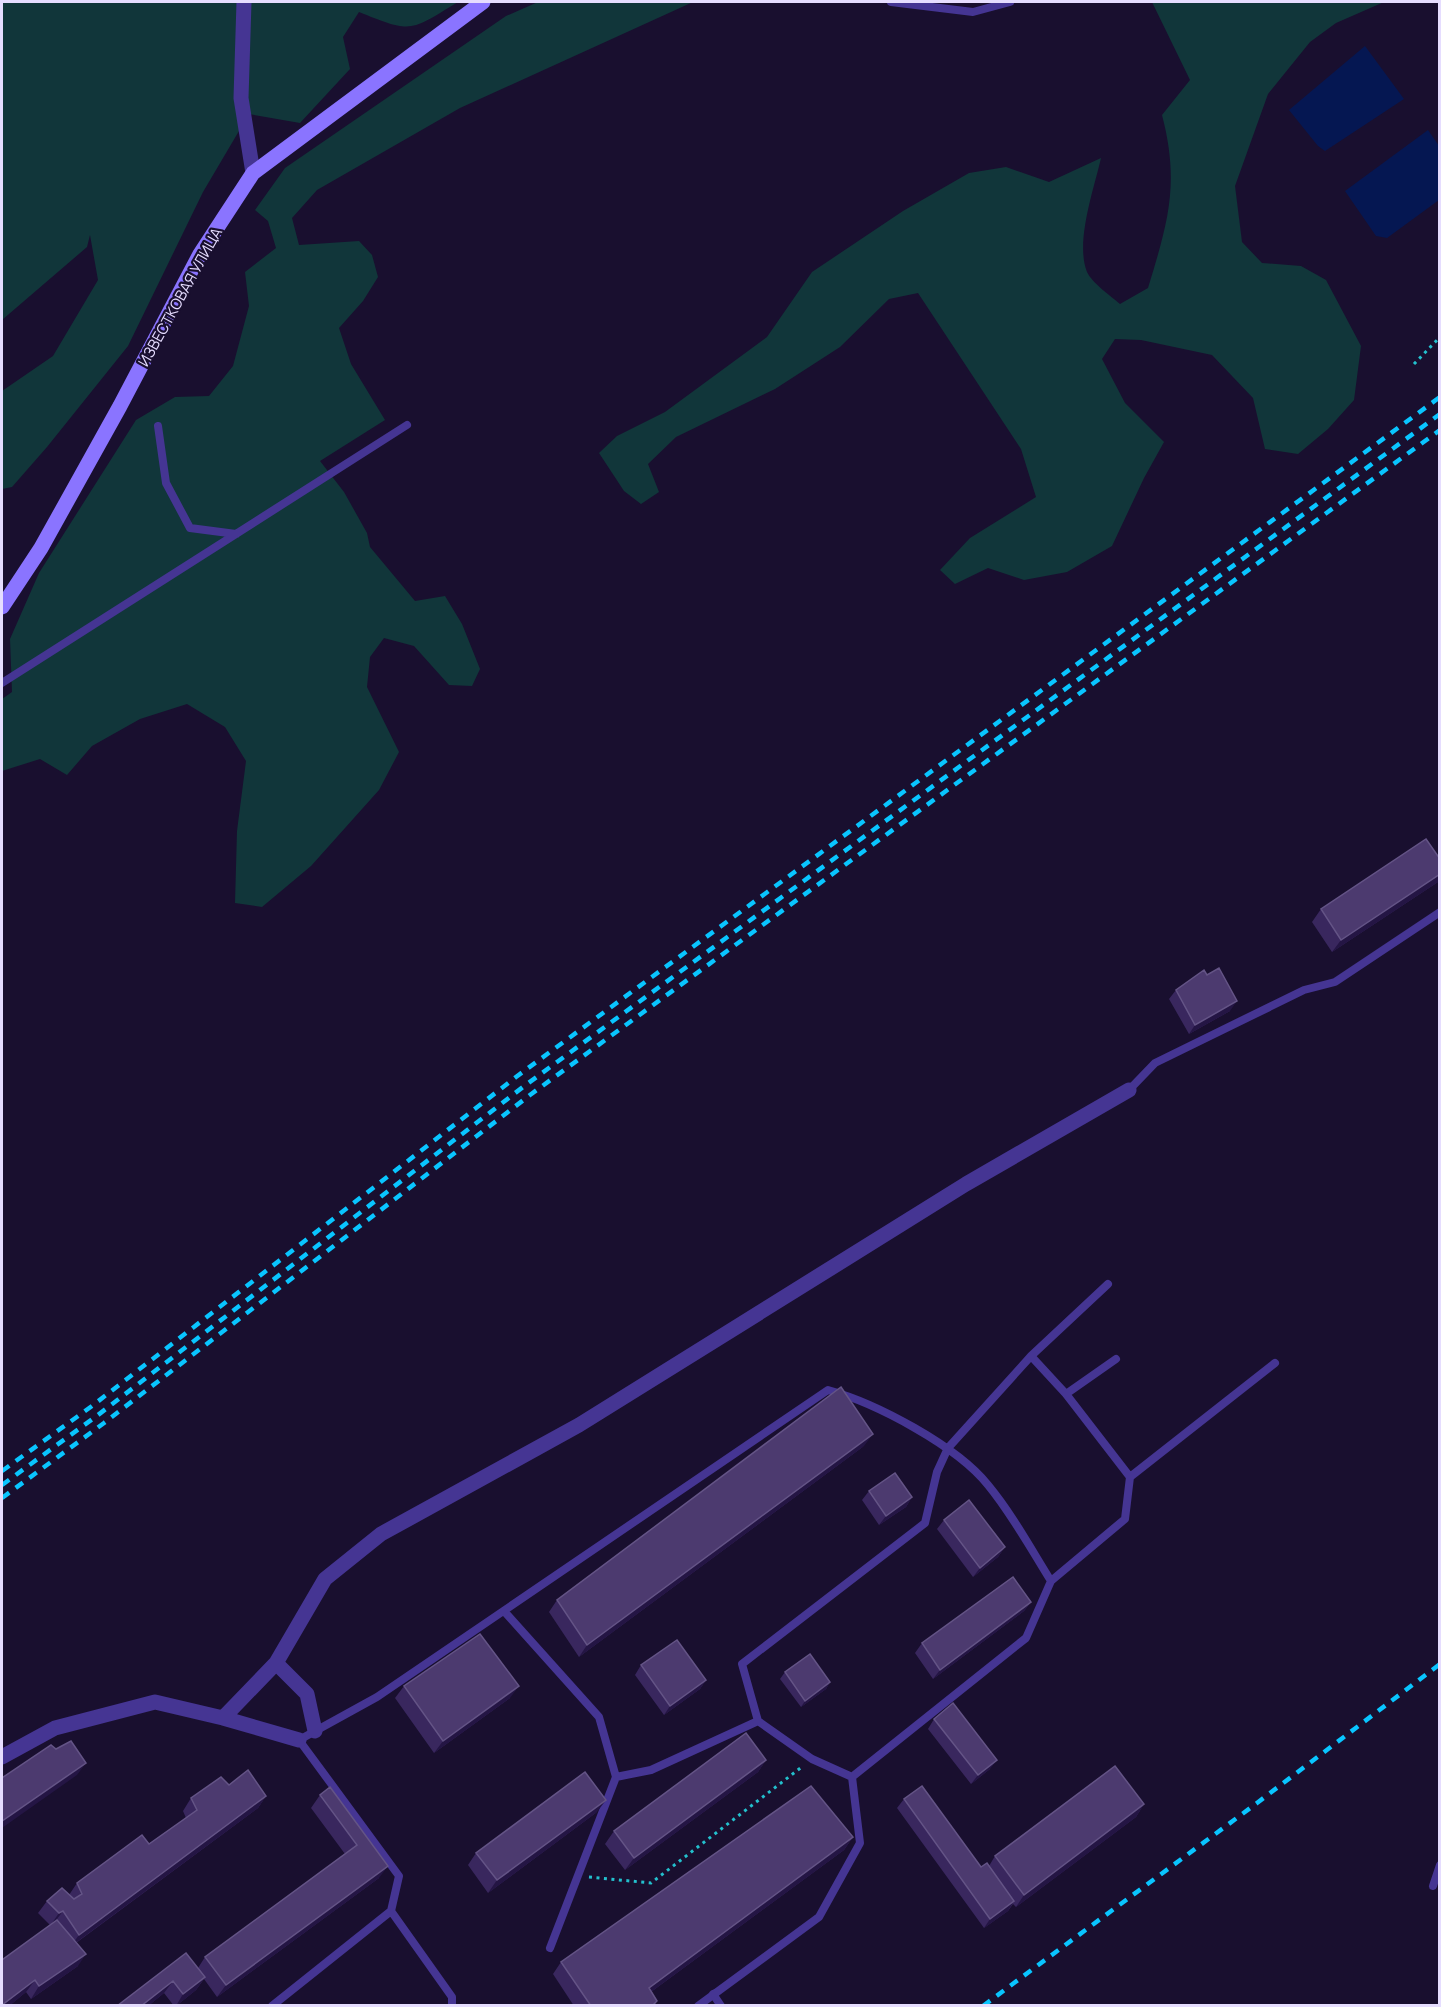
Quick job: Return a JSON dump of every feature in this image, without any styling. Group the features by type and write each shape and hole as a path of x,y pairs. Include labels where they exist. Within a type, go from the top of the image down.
{"main road":[{"name":"ИЗВЕСТКОВАЯ УЛИЦА","path":"2,607 41,548 120,406 200,254 253,173 483,2"}],"street":[{"path":"244,2 241,98 253,173"},
{"path":"224,1718 276,1663 325,1578 381,1534 579,1425 966,1184 1129,1090"},
{"path":"276,1663 307,1694 315,1731"},
{"path":"2,1756 55,1728 154,1702 224,1718 299,1740"}],"lane":[{"path":"891,2 973,12 1010,2"},
{"path":"2,684 407,425"},
{"path":"158,426 166,483 190,528 236,534"},
{"path":"1129,1090 1155,1063 1304,990 1335,982 1440,912"},
{"path":"852,1778 812,1759 758,1721 742,1664 925,1523 937,1472 948,1448 1031,1356 1108,1284"},
{"path":"852,1778 1026,1638 1051,1581 1125,1519 1130,1477 1066,1394 1031,1356"},
{"path":"1066,1394 1116,1359"},
{"path":"1130,1477 1275,1363"},
{"path":"272,2006 391,1911 399,1876 299,1740 377,1697 828,1390 851,1396 948,1448 988,1484 1051,1581"},
{"path":"504,1611 599,1717 616,1777 550,1948"},
{"path":"616,1777 651,1770 758,1721"},
{"path":"698,2006 819,1917 860,1843 852,1778"},
{"path":"1433,1886 1440,1865"},
{"path":"391,1911 452,1997 452,2006"},
{"path":"713,1994 721,2006"}],"path":[{"path":"1414,364 1440,337"},
{"path":"578,1876 651,1883 812,1759"}],"green space":[{"path":"2,2 458,2 430,19 411,26 390,24 359,12 343,37 350,69 300,123 249,114 203,192 128,346 12,487 2,489 2,391 53,356 98,280 90,235 87,247 2,320"},
{"path":"538,2 693,2 460,108 317,190 292,218 299,245 359,241 372,255 378,277 363,301 339,328 351,364 385,420 320,461 344,492 367,533 370,547 415,601 445,596 462,624 480,669 472,686 449,685 414,646 384,638 370,657 367,687 399,752 379,790 311,866 262,907 235,903 237,831 246,761 225,727 187,704 140,719 92,746 67,775 40,759 2,771 2,699 12,692 10,639 39,573 136,420 175,397 209,396 233,366 249,306 245,272 276,248 268,221 255,210 285,168 506,16"},
{"path":"1152,2 1384,2 1336,23 1310,42 1268,94 1235,186 1242,242 1262,263 1301,266 1326,280 1361,346 1354,400 1328,429 1298,454 1265,449 1253,398 1212,355 1141,340 1115,339 1102,359 1125,403 1164,442 1112,546 1067,572 1024,580 988,568 955,584 940,570 970,538 1036,497 1021,449 918,293 889,299 840,347 775,389 676,437 648,464 659,492 641,504 624,491 599,453 617,436 665,412 767,337 812,272 903,211 969,173 1006,167 1049,182 1101,158 1084,231 1084,260 1087,272 1097,285 1120,304 1148,288 1166,222 1171,183 1162,115 1190,80"}],"shaded area":[{"path":"1365,46 1404,99 1325,151 1318,146 1289,110"},
{"path":"1428,130 1439,146 1439,200 1387,238 1376,236 1345,191"}],"building":[{"path":"1426,839 1440,859 1440,874 1341,940 1321,909"},
{"path":"1219,968 1237,1001 1195,1025 1176,990 1204,970 1207,975"},
{"path":"841,1387 873,1434 587,1645 557,1600"},
{"path":"895,1473 912,1497 886,1516 869,1491"},
{"path":"969,1500 1005,1547 980,1568 944,1520"},
{"path":"1013,1577 1031,1602 940,1670 922,1643"},
{"path":"480,1634 519,1686 443,1741 404,1686"},
{"path":"677,1640 706,1680 670,1706 641,1665"},
{"path":"810,1654 830,1682 805,1701 785,1672"},
{"path":"953,1703 997,1760 978,1775 934,1719"},
{"path":"746,1733 766,1760 634,1858 614,1831"},
{"path":"71,1741 86,1763 2,1821 2,1778 51,1745 56,1749"},
{"path":"1115,1766 1144,1804 1024,1895 995,1856"},
{"path":"248,1770 266,1796 79,1935 63,1911 59,1913 47,1901 62,1888 74,1899 82,1894 77,1883 142,1835 149,1844 197,1810 191,1798 221,1777 229,1785"},
{"path":"585,1772 606,1800 497,1880 476,1853"},
{"path":"811,1786 853,1837 649,1988 657,2001 652,2006 591,2006 561,1962"},
{"path":"922,1786 981,1867 987,1863 1014,1901 990,1919 904,1799"},
{"path":"330,1787 388,1866 226,1985 205,1957 357,1845 320,1795"},
{"path":"57,1920 86,1954 39,1986 35,1980 2,2005 2,1960"},
{"path":"186,1953 205,1977 183,1994 173,1981 141,2006 117,2006"}],"railway":[{"path":"2,1471 92,1406 516,1077 1440,397"},
{"path":"2,1485 98,1415 523,1087 1440,414"},
{"path":"2,1498 104,1423 530,1095 1440,430"},
{"path":"983,2006 1440,1664"}]}
